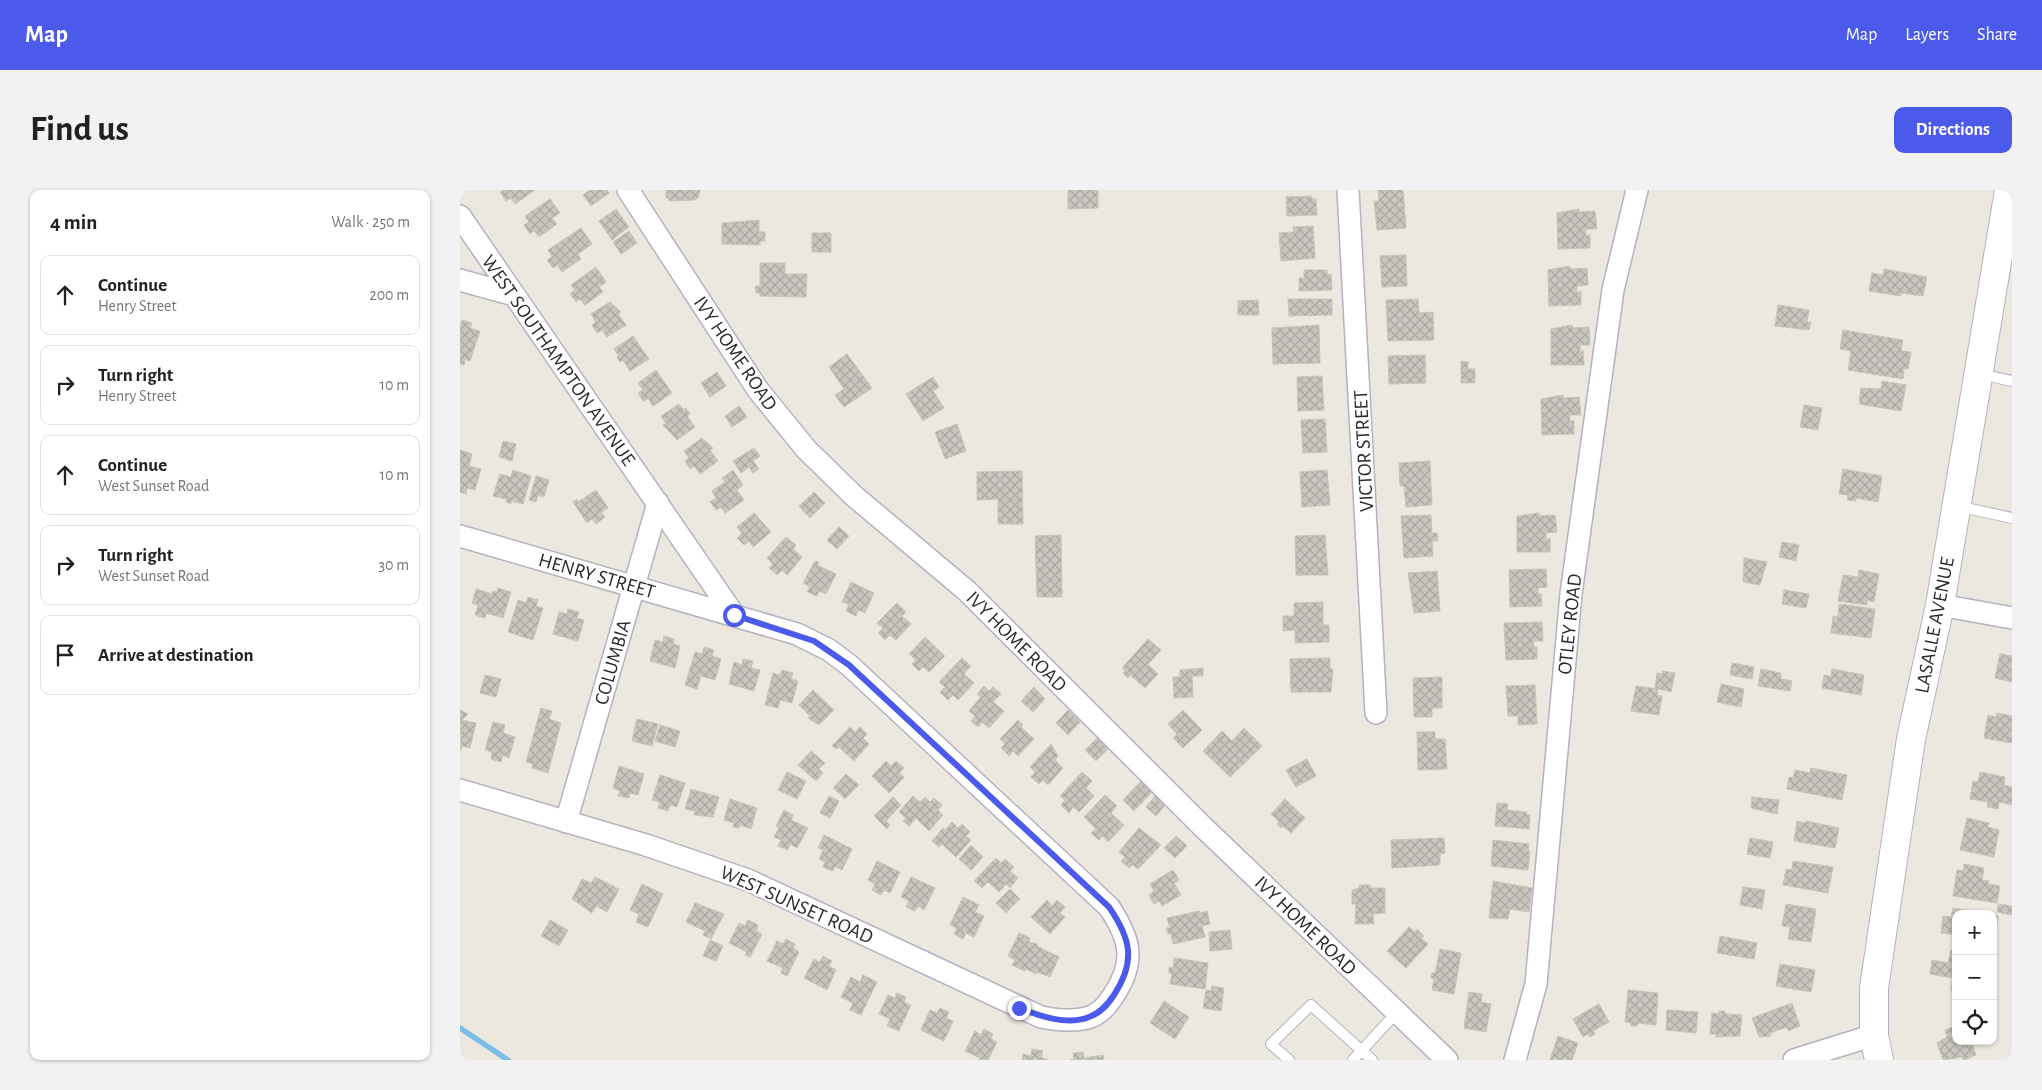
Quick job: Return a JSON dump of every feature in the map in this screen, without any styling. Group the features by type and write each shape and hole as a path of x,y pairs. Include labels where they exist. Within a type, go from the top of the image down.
{"main road":[{"name":"LASALLE AVENUE","path":"1877,1048 1874,988 1911,739 1940,605 2010,194"}],"street":[{"name":"IVY HOME ROAD","path":"628,190 758,390 806,449 854,496 967,590 1203,827 1447,1060"},
{"name":"VICTOR STREET","path":"1348,190 1376,713"},
{"name":"OTLEY ROAD","path":"1515,1060 1536,984 1571,594 1613,290 1637,190"},
{"name":"WEST SOUTHAMPTON AVENUE","path":"460,216 658,503"},
{"path":"460,280 514,296"},
{"path":"658,503 734,615"},
{"name":"COLUMBIA","path":"566,822 658,503"},
{"name":"HENRY STREET","path":"460,536 734,615 814,641 849,665 1099,897 1122,926 1128,945 1128,967 1116,991"},
{"path":"1940,605 2012,618"},
{"name":"WEST SUNSET ROAD","path":"460,790 692,859 748,880 1041,1017 1066,1020 1088,1018 1101,1011 1116,991"},
{"path":"1794,1060 1877,1048"}],"lane":[{"path":"1979,373 2012,381"},
{"path":"1956,506 2012,518"},
{"path":"1289,1060 1271,1044 1311,1005 1372,1060"},
{"path":"1353,1060 1397,1012"}],"building":[{"path":"503,190 535,190 515,204 511,198 506,201 500,192"},
{"path":"590,190 607,190 609,193 591,206 583,195"},
{"path":"666,190 700,191 698,198 694,200 669,201 669,198 666,198"},
{"path":"1068,190 1098,190 1098,208 1068,209"},
{"path":"1378,190 1403,190 1406,228 1377,230 1374,201 1379,201"},
{"path":"1312,196 1312,199 1316,199 1317,215 1287,216 1286,197"},
{"path":"550,199 560,213 552,218 557,224 539,237 534,231 530,234 524,225 529,222 525,216"},
{"path":"616,209 629,227 612,240 599,221"},
{"path":"1579,209 1579,212 1595,211 1597,229 1586,229 1586,236 1590,234 1590,248 1558,249 1557,213"},
{"path":"759,220 759,232 765,232 765,241 760,241 760,245 722,244 722,223"},
{"path":"1313,226 1315,258 1281,261 1279,233 1294,232 1293,227"},
{"path":"581,228 592,244 578,254 581,259 562,272 557,265 553,268 547,260 552,257 548,250"},
{"path":"629,231 637,243 621,254 613,242"},
{"path":"812,233 831,233 831,252 812,252"},
{"path":"1406,255 1407,286 1382,287 1380,256"},
{"path":"760,263 785,263 785,274 807,274 806,297 760,296 760,293 756,293 755,286 760,286"},
{"path":"1570,266 1570,269 1587,268 1588,285 1577,286 1577,293 1581,291 1581,305 1549,306 1548,270"},
{"path":"596,267 606,282 599,287 603,292 585,305 580,299 576,302 570,294 575,290 571,285"},
{"path":"1884,269 1927,277 1923,296 1901,293 1901,296 1869,291 1872,273 1883,275"},
{"path":"1304,270 1327,270 1327,275 1331,274 1332,290 1299,291 1299,278 1304,278"},
{"path":"1288,299 1332,299 1332,315 1289,316"},
{"path":"1418,299 1419,313 1433,312 1434,340 1388,341 1386,300"},
{"path":"1258,300 1259,315 1238,315 1238,301"},
{"path":"610,302 621,312 618,314 626,325 607,337 602,330 597,333 592,325 596,322 591,314"},
{"path":"1778,305 1809,310 1807,322 1811,322 1809,330 1775,326"},
{"path":"462,320 472,323 470,328 480,331 470,361 465,359 464,365 460,364 460,325"},
{"path":"1319,325 1320,363 1273,364 1272,328"},
{"path":"1572,325 1573,328 1589,327 1590,345 1580,345 1580,353 1583,350 1584,365 1551,365 1551,329"},
{"path":"1843,330 1903,340 1901,351 1911,352 1908,369 1904,368 1903,379 1848,370 1851,351 1840,349"},
{"path":"633,336 649,359 630,371 623,360 620,362 617,357 619,356 614,349"},
{"path":"847,354 872,388 844,407 835,395 844,389 829,367"},
{"path":"1425,355 1426,383 1389,384 1388,356"},
{"path":"1461,361 1468,362 1468,369 1475,369 1475,383 1461,383"},
{"path":"656,370 672,393 653,406 648,398 644,402 638,393 643,390 638,383"},
{"path":"717,372 726,386 710,397 701,383"},
{"path":"1322,376 1324,410 1298,411 1297,377"},
{"path":"933,377 939,387 933,391 944,408 923,421 906,394"},
{"path":"1882,381 1906,385 1901,411 1859,404 1861,388 1881,389"},
{"path":"1563,395 1563,398 1579,397 1581,415 1570,415 1570,422 1574,420 1574,434 1542,435 1541,399"},
{"path":"679,404 684,410 686,408 690,414 687,416 695,427 677,440 663,425 666,424 661,416"},
{"path":"1804,405 1822,408 1818,430 1800,427"},
{"path":"739,406 747,417 732,427 725,416"},
{"path":"1325,419 1327,452 1303,453 1301,420"},
{"path":"957,424 966,451 945,459 935,432"},
{"path":"702,438 713,448 710,450 718,461 700,474 694,466 690,469 685,461 689,458 684,451"},
{"path":"503,441 516,444 512,461 499,457"},
{"path":"754,448 760,456 753,461 759,469 753,473 749,467 741,473 733,461"},
{"path":"460,450 472,454 469,466 481,469 475,490 467,488 466,494 460,492"},
{"path":"1430,461 1432,505 1406,507 1404,486 1400,486 1399,463"},
{"path":"1843,469 1882,476 1878,502 1856,498 1856,501 1847,500 1848,495 1839,494"},
{"path":"513,470 531,476 523,504 511,501 511,504 506,502 506,499 493,496 500,474 511,477"},
{"path":"733,470 743,485 737,490 744,500 725,513 721,507 716,510 710,502 716,498 712,491 725,482 722,478"},
{"path":"1327,470 1330,505 1302,507 1300,472"},
{"path":"1022,471 1023,524 998,524 998,499 977,500 977,472"},
{"path":"536,476 549,480 544,497 538,495 536,502 529,500"},
{"path":"596,490 608,508 601,512 605,517 596,524 592,519 587,523 573,502 577,499 578,502"},
{"path":"814,492 825,503 810,518 799,506"},
{"path":"754,513 771,532 753,547 749,541 744,545 737,538 742,533 737,527"},
{"path":"1539,513 1539,516 1555,515 1557,532 1546,533 1546,540 1550,538 1550,552 1517,552 1517,516"},
{"path":"1431,515 1432,533 1437,533 1438,541 1432,541 1433,556 1404,558 1401,516"},
{"path":"839,527 849,536 837,549 827,540"},
{"path":"1061,535 1062,597 1037,597 1035,536"},
{"path":"1325,535 1328,575 1296,575 1295,536"},
{"path":"786,537 796,545 793,549 802,557 787,575 782,570 777,575 769,568 773,564 767,558"},
{"path":"1782,542 1799,545 1796,561 1779,557"},
{"path":"1744,558 1767,562 1760,585 1743,582"},
{"path":"815,561 819,562 817,565 836,574 826,594 819,591 817,596 807,592 810,587 803,583"},
{"path":"1546,569 1547,587 1538,588 1538,594 1541,594 1542,606 1510,607 1509,570"},
{"path":"1859,570 1879,574 1874,602 1867,600 1867,605 1838,601 1843,575 1858,577"},
{"path":"1437,571 1440,611 1414,613 1408,573"},
{"path":"851,582 874,593 865,613 858,610 856,616 846,611 849,604 842,602"},
{"path":"498,588 511,592 503,618 486,613 485,618 475,615 478,605 472,603 476,589 492,594 493,591 497,592"},
{"path":"1784,590 1809,594 1806,608 1782,604"},
{"path":"528,597 538,600 536,606 543,608 533,640 508,632 518,600 526,603"},
{"path":"1323,602 1323,625 1329,625 1329,642 1295,643 1295,630 1283,631 1283,616 1294,616 1294,603"},
{"path":"897,603 906,612 902,616 911,624 896,640 890,635 885,640 878,633 883,628 877,623"},
{"path":"1839,604 1875,609 1871,638 1831,633 1833,616 1838,617"},
{"path":"568,609 579,612 577,618 584,620 578,641 553,634 559,612 567,614"},
{"path":"1542,622 1543,641 1533,641 1534,647 1537,647 1537,659 1506,660 1504,623"},
{"path":"664,636 674,639 673,644 680,646 675,668 650,661 655,640 663,642"},
{"path":"925,637 945,656 929,672 923,667 919,671 912,664 916,660 909,654"},
{"path":"1148,639 1161,650 1148,664 1158,674 1145,688 1130,675 1128,678 1123,673 1125,671 1122,668"},
{"path":"704,647 714,650 712,656 721,659 715,680 701,676 697,689 685,685 695,652 702,654"},
{"path":"2000,654 2012,656 2012,682 1995,678"},
{"path":"962,658 971,666 964,674 974,683 958,700 953,695 948,700 940,692 945,687 939,682"},
{"path":"1330,658 1330,669 1333,669 1331,692 1291,692 1290,659"},
{"path":"743,659 753,661 751,668 760,670 754,691 729,684 734,662 742,665"},
{"path":"1732,663 1754,667 1752,679 1730,675"},
{"path":"1203,668 1203,676 1192,676 1193,697 1174,698 1173,677 1180,677 1180,670"},
{"path":"1761,669 1781,673 1781,679 1792,681 1790,691 1758,686"},
{"path":"1832,669 1864,675 1861,695 1822,688 1824,675 1831,676"},
{"path":"782,670 793,673 791,679 798,681 792,703 780,700 778,708 765,705 773,673 780,675"},
{"path":"1663,671 1675,673 1671,692 1655,688 1657,673 1662,674"},
{"path":"485,675 501,679 496,697 480,693"},
{"path":"1442,677 1442,708 1432,708 1432,717 1414,717 1413,678"},
{"path":"1721,684 1744,689 1741,707 1717,702"},
{"path":"1535,685 1537,724 1518,725 1518,716 1508,716 1506,686"},
{"path":"984,686 989,691 993,687 1001,694 993,702 1004,711 989,728 982,722 978,727 971,721 975,716 969,711 981,697 977,694"},
{"path":"1636,686 1658,689 1657,695 1662,696 1659,715 1631,711"},
{"path":"1034,687 1045,699 1033,712 1021,701"},
{"path":"813,690 834,710 819,725 808,718 810,716 799,705"},
{"path":"541,708 552,711 549,719 561,723 548,773 532,768 533,764 526,762"},
{"path":"460,710 468,714 462,720 476,723 470,748 462,746 461,750"},
{"path":"1068,710 1080,722 1068,735 1056,723"},
{"path":"1183,710 1202,730 1183,748 1173,738 1177,734 1168,724"},
{"path":"1997,713 2012,716 2012,743 1984,738 1988,715 1996,717"},
{"path":"637,719 658,724 652,746 632,741"},
{"path":"1018,720 1023,725 1021,727 1034,739 1018,756 1013,751 1009,756 1001,748 1005,744 1000,739"},
{"path":"493,722 505,725 503,733 515,737 509,758 503,755 501,762 491,759 492,752 485,750"},
{"path":"660,725 680,731 675,747 655,741"},
{"path":"850,727 855,732 860,727 867,734 863,738 869,744 854,761 839,747 836,749 832,746"},
{"path":"1244,728 1262,746 1230,777 1203,751 1222,731 1232,741"},
{"path":"1417,732 1435,732 1435,739 1445,739 1447,769 1418,770"},
{"path":"1097,738 1108,749 1096,761 1085,750"},
{"path":"1051,744 1058,756 1055,760 1063,768 1048,785 1043,780 1039,784 1031,777 1035,772 1030,767"},
{"path":"811,751 825,763 819,769 823,773 816,781 798,765"},
{"path":"1307,759 1316,776 1296,787 1286,770"},
{"path":"886,761 891,766 896,761 904,768 899,773 904,777 889,793 872,776"},
{"path":"619,766 644,774 638,795 630,793 629,798 618,796 620,791 613,788"},
{"path":"1811,768 1847,775 1842,800 1787,789 1789,777 1793,778 1795,770 1810,773"},
{"path":"787,772 806,781 797,799 778,790"},
{"path":"1082,772 1092,781 1086,788 1094,796 1079,812 1073,807 1069,813 1061,805 1065,800 1060,796"},
{"path":"1980,772 2005,777 2004,785 2012,787 2012,805 1999,802 1998,809 1987,807 1988,802 1970,799 1973,781 1978,782"},
{"path":"846,774 859,785 845,799 833,788"},
{"path":"660,775 685,783 677,807 670,805 668,811 658,808 660,802 652,800"},
{"path":"1141,781 1153,791 1134,811 1123,800"},
{"path":"691,789 719,797 713,817 694,815 695,811 685,809"},
{"path":"1157,794 1167,803 1156,816 1146,807"},
{"path":"1105,795 1117,806 1111,813 1124,825 1108,842 1103,836 1099,840 1091,833 1096,829 1084,817"},
{"path":"829,796 839,801 830,818 820,813"},
{"path":"913,796 920,802 925,797 930,802 934,798 942,805 938,810 943,815 929,831 916,818 909,826 903,821 906,818 899,812"},
{"path":"893,797 901,805 886,821 890,825 887,829 874,816"},
{"path":"1752,797 1779,800 1777,814 1751,808"},
{"path":"730,799 757,808 751,829 740,825 739,828 733,827 734,823 724,820"},
{"path":"1285,799 1305,818 1291,833 1283,826 1281,828 1277,824 1279,822 1271,814"},
{"path":"1497,803 1508,804 1507,810 1527,812 1526,814 1530,815 1529,829 1495,826"},
{"path":"784,810 793,815 791,820 808,828 797,848 790,844 788,850 778,846 781,840 774,837 779,828 776,826"},
{"path":"1967,818 1989,823 1988,827 1999,830 1994,857 1960,850"},
{"path":"1797,821 1839,828 1835,848 1794,841"},
{"path":"952,822 958,828 962,824 970,832 966,836 971,840 956,857 942,844 939,847 932,841 943,828 945,830"},
{"path":"1139,828 1161,845 1138,869 1133,865 1129,868 1121,861 1125,857 1119,852"},
{"path":"824,835 852,849 842,870 835,866 833,871 823,867 825,862 819,859 823,850 818,848"},
{"path":"1176,836 1187,846 1175,858 1164,848"},
{"path":"1444,838 1445,853 1440,854 1440,865 1392,868 1391,840"},
{"path":"1750,838 1773,842 1770,858 1747,854"},
{"path":"1493,840 1529,844 1528,870 1491,866"},
{"path":"971,845 983,857 971,870 959,859"},
{"path":"996,858 1001,863 1005,859 1014,867 1010,871 1018,878 1010,888 1006,884 999,892 988,882 982,888 974,881"},
{"path":"877,861 900,872 890,893 884,890 881,895 872,890 875,884 868,880"},
{"path":"1793,861 1833,867 1828,893 1783,885 1786,869 1792,870"},
{"path":"1964,864 1984,868 1982,880 1989,881 1988,884 2000,886 1997,903 1953,896 1957,870 1963,871"},
{"path":"1173,870 1179,880 1174,883 1181,895 1162,906 1159,901 1154,904 1149,895 1154,891 1150,884"},
{"path":"595,877 619,889 607,912 596,906 592,913 572,899 582,879 591,883"},
{"path":"911,877 935,888 924,910 918,906 915,911 906,907 909,901 901,897"},
{"path":"1493,881 1532,888 1529,912 1510,909 1508,919 1489,918"},
{"path":"642,884 663,894 648,927 636,922 639,914 630,910"},
{"path":"1359,885 1370,885 1370,888 1385,888 1385,913 1373,914 1374,924 1355,924 1356,904 1352,904 1352,890 1359,888"},
{"path":"1743,887 1765,890 1762,909 1740,905"},
{"path":"1010,889 1020,899 1006,913 996,903"},
{"path":"963,897 979,905 975,912 984,916 974,937 966,933 963,939 954,934 957,928 950,925"},
{"path":"1047,900 1052,906 1057,900 1065,907 1060,913 1065,917 1050,934 1031,917"},
{"path":"695,903 724,914 711,939 703,935 705,931 686,922"},
{"path":"1786,904 1816,909 1811,942 1788,939 1790,927 1782,926"},
{"path":"1998,904 2012,906 2012,915 1997,912"},
{"path":"1199,911 1200,913 1207,911 1210,924 1202,926 1205,937 1173,944 1171,934 1168,934 1166,928 1170,928 1167,918"},
{"path":"1952,912 1952,934 1941,933 1943,916 1951,917"},
{"path":"550,920 568,930 559,946 541,936"},
{"path":"748,920 758,925 756,931 762,934 750,957 745,955 747,952 729,943 739,923 745,926"},
{"path":"1409,927 1415,932 1417,929 1424,936 1421,938 1428,944 1406,968 1387,951"},
{"path":"1230,930 1232,949 1210,951 1209,932"},
{"path":"1019,933 1030,938 1029,942 1038,944 1037,946 1059,957 1050,977 1037,972 1036,974 1026,969 1025,971 1012,965 1015,960 1008,956"},
{"path":"1720,936 1757,943 1754,959 1717,953"},
{"path":"786,939 795,944 793,948 799,952 787,976 781,973 783,968 767,961 777,941 783,944"},
{"path":"710,940 723,946 716,961 703,956"},
{"path":"1440,949 1461,953 1454,994 1432,990 1434,979 1431,978 1432,973 1435,973"},
{"path":"1952,950 1952,978 1930,974 1932,960 1948,963"},
{"path":"823,956 832,961 829,966 836,970 827,990 804,978 814,959 820,962"},
{"path":"1174,958 1208,963 1205,989 1170,984 1172,973 1169,973 1169,967 1173,968"},
{"path":"1780,964 1815,970 1811,992 1776,986"},
{"path":"863,975 877,982 861,1015 850,1010 853,1003 841,997 851,977 860,982"},
{"path":"1212,986 1224,988 1221,1011 1203,1008 1206,990 1211,991"},
{"path":"1628,990 1658,993 1656,1025 1638,1023 1637,1026 1631,1026 1631,1023 1625,1022"},
{"path":"1469,992 1482,994 1481,1002 1491,1004 1486,1032 1464,1028"},
{"path":"897,993 906,997 904,1002 911,1005 899,1031 887,1026 890,1019 879,1014 888,995 895,998"},
{"path":"1164,1001 1189,1017 1175,1039 1150,1023"},
{"path":"1792,1003 1800,1026 1788,1031 1787,1027 1770,1033 1771,1036 1759,1037 1752,1018"},
{"path":"1599,1004 1609,1022 1593,1031 1595,1034 1590,1037 1588,1034 1583,1037 1573,1019"},
{"path":"940,1008 949,1012 946,1018 953,1021 944,1041 921,1030 930,1010 937,1013"},
{"path":"1667,1010 1698,1012 1696,1033 1666,1030"},
{"path":"1719,1011 1725,1011 1725,1014 1742,1015 1740,1036 1716,1037 1716,1034 1710,1034 1712,1013 1719,1014"},
{"path":"1952,1027 1952,1045 1972,1045 1976,1055 1964,1060 1962,1057 1943,1060 1937,1043 1947,1037 1945,1030"},
{"path":"984,1029 993,1034 991,1039 997,1042 988,1060 979,1060 980,1058 965,1051 975,1031 981,1035"},
{"path":"1558,1036 1578,1043 1572,1060 1550,1060"},
{"path":"1032,1049 1043,1051 1041,1057 1048,1060 1022,1060 1023,1054 1031,1056"},
{"path":"1083,1052 1084,1058 1103,1055 1104,1060 1070,1060 1074,1059 1073,1053"}],"waterway":[{"path":"460,1028 508,1060"}],"route":[{"path":"734,615 814,641 849,665 1109,907 1122,926 1126,936 1129,957 1124,978 1110,1001 1101,1011 1088,1018 1074,1020 1041,1017 1019,1008"}]}
